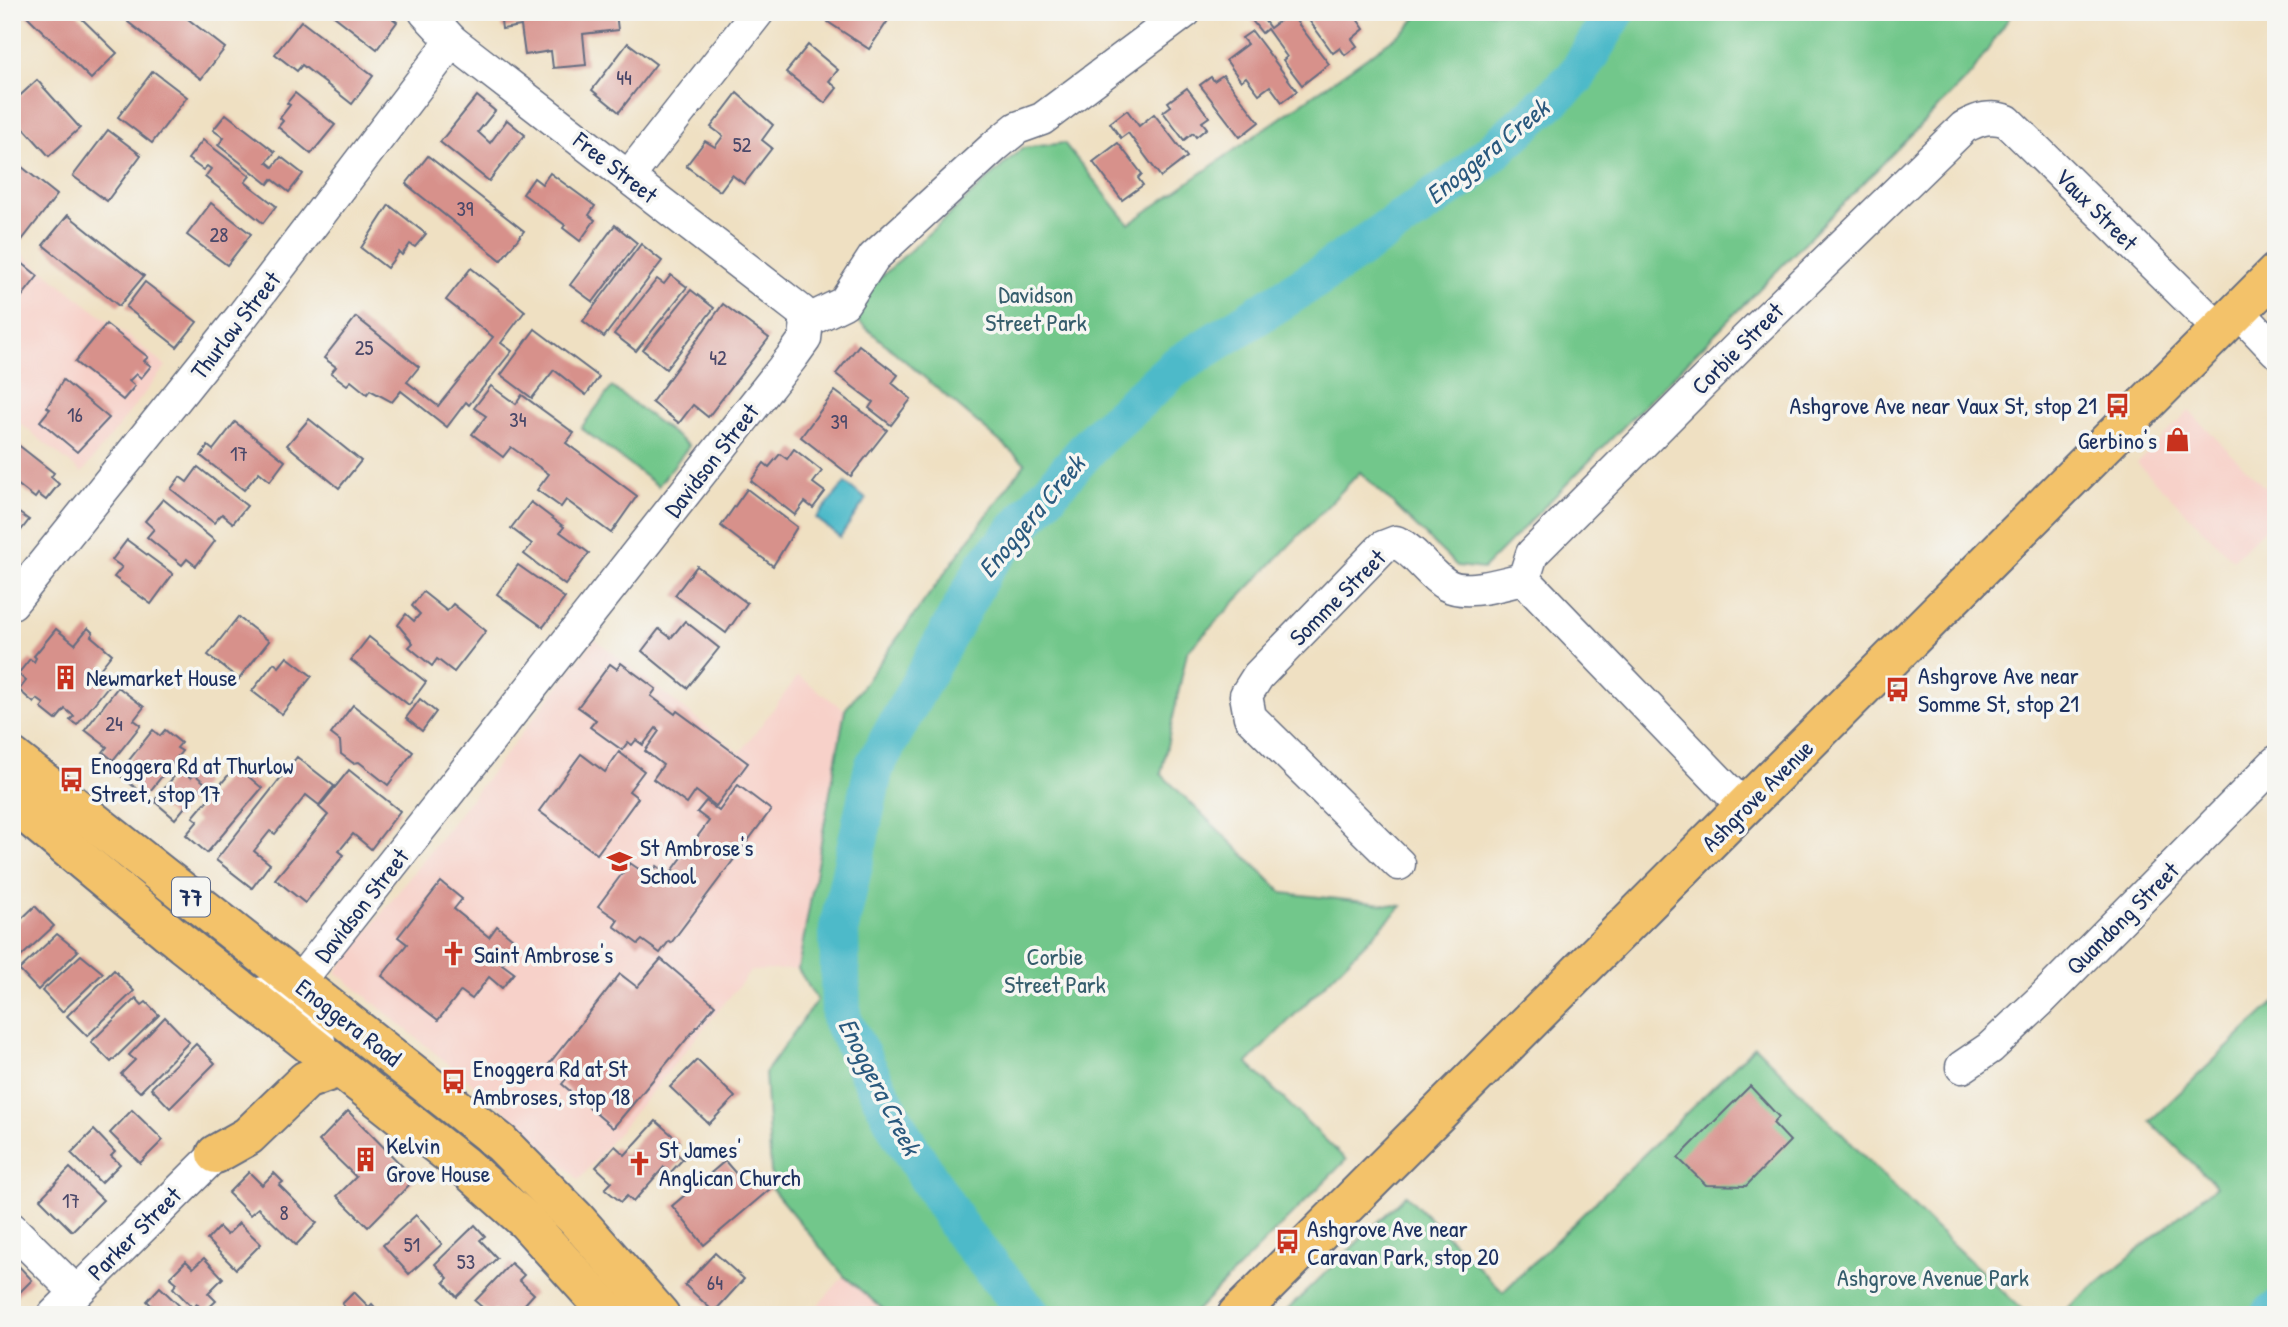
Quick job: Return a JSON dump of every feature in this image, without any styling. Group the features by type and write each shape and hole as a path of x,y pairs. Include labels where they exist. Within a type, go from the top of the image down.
{"main road":[{"name":"Ashgrove Avenue","path":"1237,1315 2276,273"},
{"name":"Enoggera Road","path":"12,757 501,1143 576,1219 660,1315"},
{"name":"Enoggera Road","path":"12,802 248,996 491,1189 564,1261 611,1315"},
{"path":"216,1154 248,1136 306,1080 331,1062"}],"street":[{"name":"Free Street","path":"425,12 452,41 801,311 807,321"},
{"path":"629,176 758,12"},
{"path":"807,321 844,303 874,257 995,145 1017,128 1042,119 1185,12"},
{"name":"Thurlow Street","path":"12,604 243,316 452,41"},
{"name":"Vaux Street","path":"1964,127 1988,117 2007,121 2229,321 2276,351"},
{"name":"Corbie Street","path":"1524,579 1532,554 1746,338 1964,127"},
{"name":"Davidson Street","path":"248,996 281,990 299,982 792,357 805,339 807,321"},
{"name":"Somme Street","path":"1399,864 1368,851 1250,717 1246,695 1258,676 1383,547 1396,542 1408,548 1446,585 1462,589 1524,579"},
{"path":"1524,579 1744,807"},
{"name":"Quandong Street","path":"1962,1067 1990,1048 2040,1001 2276,762"},
{"name":"Davidson Street","path":"299,982 302,1009 315,1022 331,1062"},
{"name":"Parker Street","path":"54,1315 216,1154"},
{"path":"12,1229 76,1292"}],"shaded area":[{"path":"12,246 166,366 82,473 12,417"},
{"path":"2189,411 2276,499 2276,517 2233,560 2137,463"},
{"name":"St Ambrose's School","path":"595,639 740,753 798,676 845,710 798,969 751,971 579,1180 502,1108 336,972"},
{"path":"844,1276 890,1315 809,1315"}],"green space":[{"name":"Corbie Street Park","path":"1421,12 2013,12 1972,73 1483,569 1457,566 1360,472 1187,652 1161,774 1283,893 1402,906 1247,1063 1346,1160 1192,1315 890,1315 844,1276 772,1189 765,1073 817,1000 798,969 845,710 1025,463 845,310 1022,148 1064,143 1129,224 1407,29"},
{"path":"612,387 689,446 658,486 581,428"},
{"name":"Ashgrove Avenue Park","path":"2276,1001 2276,1315 2059,1315 2216,1186 2150,1121"},
{"path":"1755,1046 1932,1225 2028,1315 1282,1315 1406,1195 1503,1292"}],"water":[{"path":"845,483 866,499 840,537 816,518"}],"building":[{"path":"23,12 75,12 117,53 91,79"},
{"path":"135,12 179,12 225,48 201,79 128,22"},
{"path":"337,12 384,12 397,22 377,49 334,16"},
{"path":"500,12 592,12 592,15 616,13 618,30 583,34 586,65 553,68 551,51 525,55 521,26 502,29"},
{"path":"834,12 878,12 889,19 869,49 828,22"},
{"path":"1258,12 1270,28 1290,13 1329,64 1302,85 1283,60 1287,57 1267,29 1262,33 1250,18"},
{"path":"1303,12 1352,12 1364,29 1352,39 1357,46 1345,55 1340,48 1333,53"},
{"path":"301,21 373,76 352,104 302,65 297,71 275,54"},
{"path":"1252,31 1297,91 1282,102 1270,86 1259,94 1246,77 1241,81 1226,60 1247,44 1242,38"},
{"path":"628,43 656,64 619,112 592,90"},
{"path":"808,45 838,70 829,81 837,88 825,103 786,72"},
{"path":"153,71 187,97 152,143 118,117"},
{"path":"1223,75 1259,122 1240,137 1200,85 1211,77 1214,81"},
{"path":"37,80 80,128 49,156 12,115 12,103"},
{"path":"1187,88 1209,117 1202,122 1207,128 1196,137 1193,133 1184,140 1163,112 1171,106 1168,102"},
{"path":"295,93 335,125 311,154 278,127 283,121 280,118 290,105 287,103"},
{"path":"737,93 773,125 762,140 772,148 744,184 732,175 720,191 686,166 705,141 715,147 723,136 711,127"},
{"path":"477,96 495,111 478,132 490,143 507,120 525,135 489,181 440,142"},
{"path":"1127,110 1139,126 1154,114 1187,157 1161,177 1128,133 1121,138 1110,123"},
{"path":"226,114 275,152 267,162 273,167 281,157 303,174 289,192 272,179 268,184 218,145 224,138 213,130"},
{"path":"108,130 141,155 107,201 73,176"},
{"path":"203,140 250,176 245,182 276,206 263,223 205,177 211,169 207,166 203,170 188,159"},
{"path":"1118,143 1142,174 1138,178 1143,185 1122,200 1093,162"},
{"path":"428,156 524,231 501,260 406,184"},
{"path":"22,167 57,195 22,240 12,232 12,179"},
{"path":"550,173 595,206 589,215 595,220 580,241 563,228 565,225 523,194 534,178 542,184"},
{"path":"211,203 251,234 227,265 187,235"},
{"path":"389,205 426,234 415,247 410,244 402,255 399,252 387,268 361,248"},
{"path":"68,215 144,276 119,306 43,245"},
{"path":"615,225 637,243 593,302 570,285"},
{"path":"641,244 662,261 604,337 583,321"},
{"path":"12,255 38,276 12,309"},
{"path":"471,268 525,311 501,343 512,351 469,405 466,402 447,427 401,391 392,402 370,390 367,394 351,381 347,385 331,373 336,367 324,358 356,317 419,367 407,382 438,406 493,337 446,300"},
{"path":"671,275 687,287 636,351 614,334 657,279 664,284"},
{"path":"145,282 197,322 177,347 126,307"},
{"path":"691,290 714,308 666,369 643,350"},
{"path":"723,304 769,338 708,417 693,405 679,423 652,402"},
{"path":"106,324 148,357 144,361 151,366 141,378 136,374 129,381 135,386 123,400 75,362"},
{"path":"535,329 599,377 586,395 554,370 532,398 501,375"},
{"path":"859,345 898,375 892,383 911,399 891,425 869,408 873,402 836,374"},
{"path":"63,380 109,418 77,452 40,421 50,409 47,407"},
{"path":"491,386 516,404 522,395 574,433 566,443 637,496 611,533 566,500 561,507 537,490 549,474 511,447 503,457 472,434 486,416 474,408"},
{"path":"835,391 887,430 851,476 801,437"},
{"path":"309,419 361,461 339,488 287,445"},
{"path":"235,422 285,461 270,481 259,472 244,490 201,456 208,446 213,450"},
{"path":"12,440 54,473 51,477 59,484 46,500 38,494 35,498 12,480"},
{"path":"794,449 822,471 813,483 825,492 813,508 805,502 795,515 751,481 764,463 769,467 780,454 787,459"},
{"path":"198,467 247,506 233,523 222,514 214,523 171,489 180,477 187,482"},
{"path":"747,489 797,527 773,566 721,526"},
{"path":"163,499 215,541 196,566 187,559 182,565 147,537 154,529 145,521"},
{"path":"531,502 564,527 560,532 589,553 565,585 524,554 532,544 511,528"},
{"path":"12,508 29,520 12,542"},
{"path":"127,540 173,574 151,604 114,577 122,567 112,560"},
{"path":"518,565 565,598 543,627 497,594"},
{"path":"697,566 747,603 726,633 675,595"},
{"path":"423,592 447,611 453,604 486,631 454,672 437,659 432,666 409,647 413,643 398,625 406,614 414,621 420,614 412,606"},
{"path":"238,617 269,641 239,679 208,655"},
{"path":"685,621 719,648 687,688 642,651 659,629 671,638"},
{"name":"Newmarket House","path":"88,628 93,633 91,636 112,654 100,669 113,680 77,725 70,720 74,716 65,709 56,720 41,708 44,704 37,699 34,703 19,690 26,681 18,674 30,659 34,662 34,656 56,629 75,644"},
{"path":"369,637 426,682 409,705 351,660"},
{"path":"287,657 312,676 282,714 252,691 274,663 279,667"},
{"path":"621,663 656,689 651,696 675,714 677,711 748,763 716,806 696,791 687,804 653,779 663,765 645,751 659,731 656,728 643,745 636,740 632,745 628,742 622,750 590,727 596,720 578,707 610,664 617,669"},
{"path":"118,687 144,707 134,720 141,725 113,760 103,752 107,747 85,730"},
{"path":"420,699 436,712 422,731 406,718"},
{"path":"353,705 413,752 388,785 359,762 353,763 341,754 340,741 331,734"},
{"path":"153,730 160,736 165,730 181,743 177,748 182,751 146,796 118,774"},
{"path":"619,752 644,771 629,791 638,798 597,854 539,811 581,754 605,772"},
{"path":"297,757 334,786 319,805 306,795 275,834 270,831 254,851 270,864 252,888 216,860"},
{"path":"236,766 262,788 207,853 186,835 198,821 193,817"},
{"path":"180,769 191,778 194,774 205,783 175,819 154,801"},
{"path":"349,770 400,811 371,849 353,834 339,851 344,855 305,903 275,879 328,815 319,807"},
{"path":"738,785 771,810 671,943 669,941 660,953 642,940 638,944 614,926 618,920 598,906 630,863 649,876 657,866 669,875 709,821 697,812 706,801 719,811"},
{"name":"Saint Ambrose's","path":"441,882 462,899 454,909 489,937 497,926 518,943 502,964 514,973 502,988 489,977 472,999 461,991 438,1020 382,976 407,944 398,937"},
{"path":"35,906 54,926 12,965 12,928"},
{"path":"57,934 78,951 38,990 19,970"},
{"path":"81,955 103,973 62,1012 42,991"},
{"path":"661,959 715,1005 613,1128 562,1084 566,1079 549,1064 620,974 637,987"},
{"path":"114,970 134,991 87,1036 67,1016"},
{"path":"136,998 142,1005 146,1002 159,1015 111,1062 91,1042"},
{"path":"165,1017 189,1042 140,1092 121,1074 135,1060 129,1055"},
{"path":"196,1044 215,1063 170,1108 151,1088"},
{"path":"697,1060 735,1097 709,1124 670,1087"},
{"path":"1750,1086 1779,1117 1773,1123 1790,1141 1746,1186 1706,1185 1678,1158"},
{"path":"132,1110 163,1140 140,1163 110,1133"},
{"name":"Kelvin Grove House","path":"348,1111 415,1179 368,1227 337,1196 356,1177 319,1141"},
{"name":"St James' Anglican Church","path":"656,1121 680,1142 672,1150 683,1159 670,1173 664,1167 633,1202 627,1196 621,1202 605,1189 612,1182 596,1167 615,1146 625,1155"},
{"path":"94,1130 115,1152 111,1156 120,1164 101,1183 71,1153"},
{"path":"725,1161 745,1184 757,1174 770,1189 704,1245 672,1206"},
{"path":"70,1168 103,1200 72,1231 40,1199"},
{"path":"249,1172 262,1185 274,1173 283,1182 279,1185 317,1223 296,1245 258,1208 250,1215 228,1193"},
{"path":"416,1215 442,1244 409,1274 383,1245"},
{"path":"239,1223 261,1244 236,1269 207,1240 219,1227 227,1235"},
{"path":"475,1225 485,1236 480,1240 497,1258 457,1297 444,1282 448,1278 435,1264"},
{"path":"715,1253 744,1279 714,1312 685,1285"},
{"path":"204,1258 223,1278 208,1293 216,1301 204,1312 197,1304 193,1308 173,1288 177,1283 170,1277 186,1261 193,1268"},
{"path":"12,1259 32,1280 12,1300"},
{"path":"511,1263 524,1275 519,1280 534,1294 515,1315 499,1315 494,1310 490,1314 475,1301"},
{"path":"160,1287 189,1315 143,1315 152,1306 147,1301"},
{"path":"354,1292 369,1307 372,1304 382,1315 345,1315 349,1311 342,1304"}],"waterway":[{"name":"Enoggera Creek","path":"1031,1315 962,1232 901,1134 841,1018 839,928 874,767 986,565 1097,438 1174,368 1321,275 1463,178 1575,78 1615,12"},
{"name":"Enoggera Creek","path":"2271,1315 2276,1311"}],"place":[{"name":"Ashgrove Ave near Vaux St, stop 21","path":"2117,405"},
{"name":"Gerbino's","path":"2177,440"},
{"name":"Newmarket House","path":"66,677"},
{"name":"Ashgrove Ave near Somme St, stop 21","path":"1898,689"},
{"name":"Enoggera Rd at Thurlow Street, stop 17","path":"71,779"},
{"name":"St Ambrose's School","path":"620,861"},
{"name":"Saint Ambrose's","path":"454,954"},
{"name":"Enoggera Rd at St Ambroses, stop 18","path":"453,1082"},
{"name":"Kelvin Grove House","path":"366,1159"},
{"name":"St James' Anglican Church","path":"639,1163"},
{"name":"Ashgrove Ave near Caravan Park, stop 20","path":"1287,1242"}],"park label":[{"name":"Davidson Street Park","path":"1036,308"}]}
